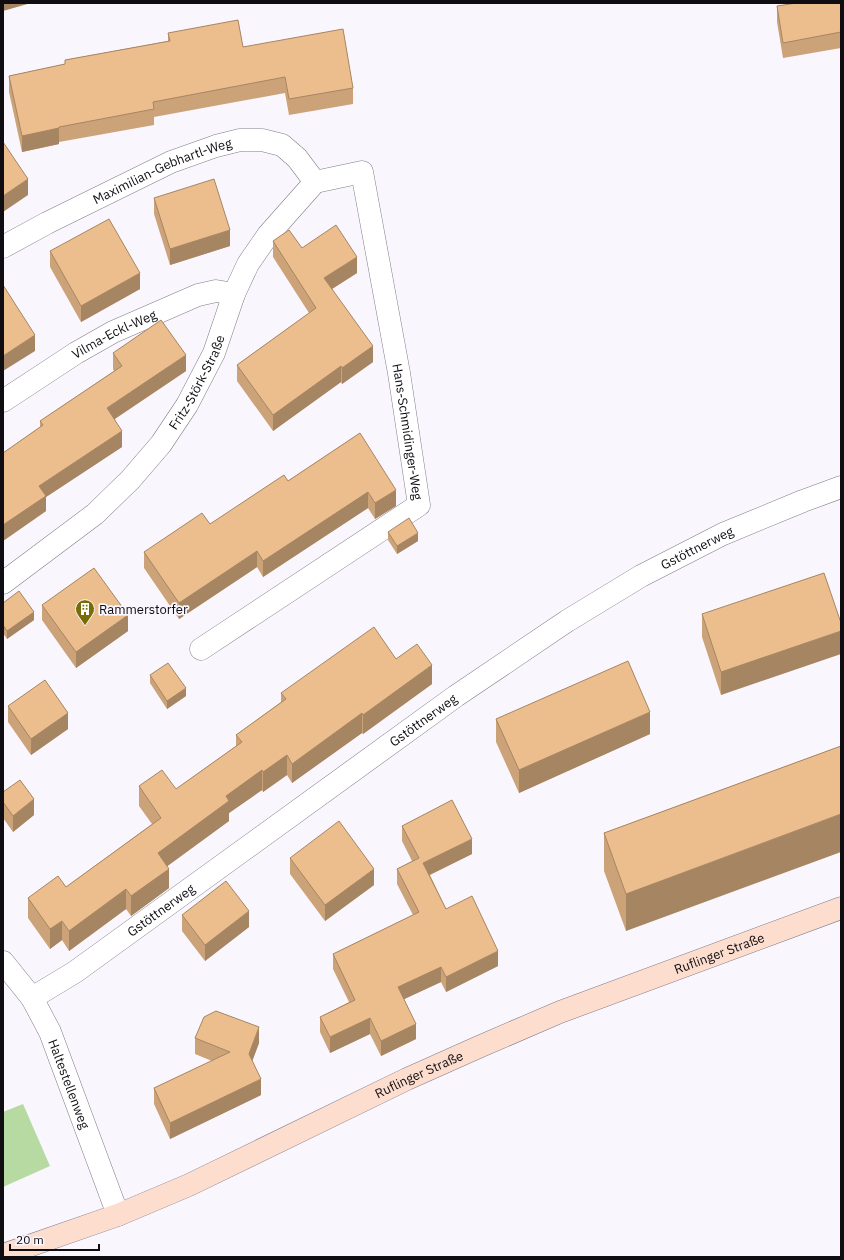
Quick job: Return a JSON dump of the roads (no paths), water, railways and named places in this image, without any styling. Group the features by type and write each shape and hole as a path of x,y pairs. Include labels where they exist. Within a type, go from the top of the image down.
{"street":[{"name":"Maximilian-Gebhartl-Weg","path":"3,247 47,223 171,162 216,146 240,140 262,140 282,145 297,158 315,182"},
{"name":"Hans-Schmidinger-Weg","path":"201,649 419,504 399,373 362,172 315,182"},
{"name":"Fritz-Störk-Straße","path":"3,582 95,514 130,480 161,444 187,405 214,353 234,294 248,264 268,235 315,182"},
{"name":"Vilma-Eckl-Weg","path":"3,401 76,353 113,332 198,295 216,291 234,294"},
{"name":"Gstöttnerweg","path":"32,998 75,972 456,696 567,621 641,576 723,534 803,500 841,487"},
{"name":"Ruflinger Straße","path":"3,1255 118,1215 190,1185 401,1083 567,1010 841,908"},
{"name":"Haltestellenweg","path":"3,962 32,998 50,1032 118,1215"}],"place":[{"name":"Rammerstorfer","path":"85,626"}]}
